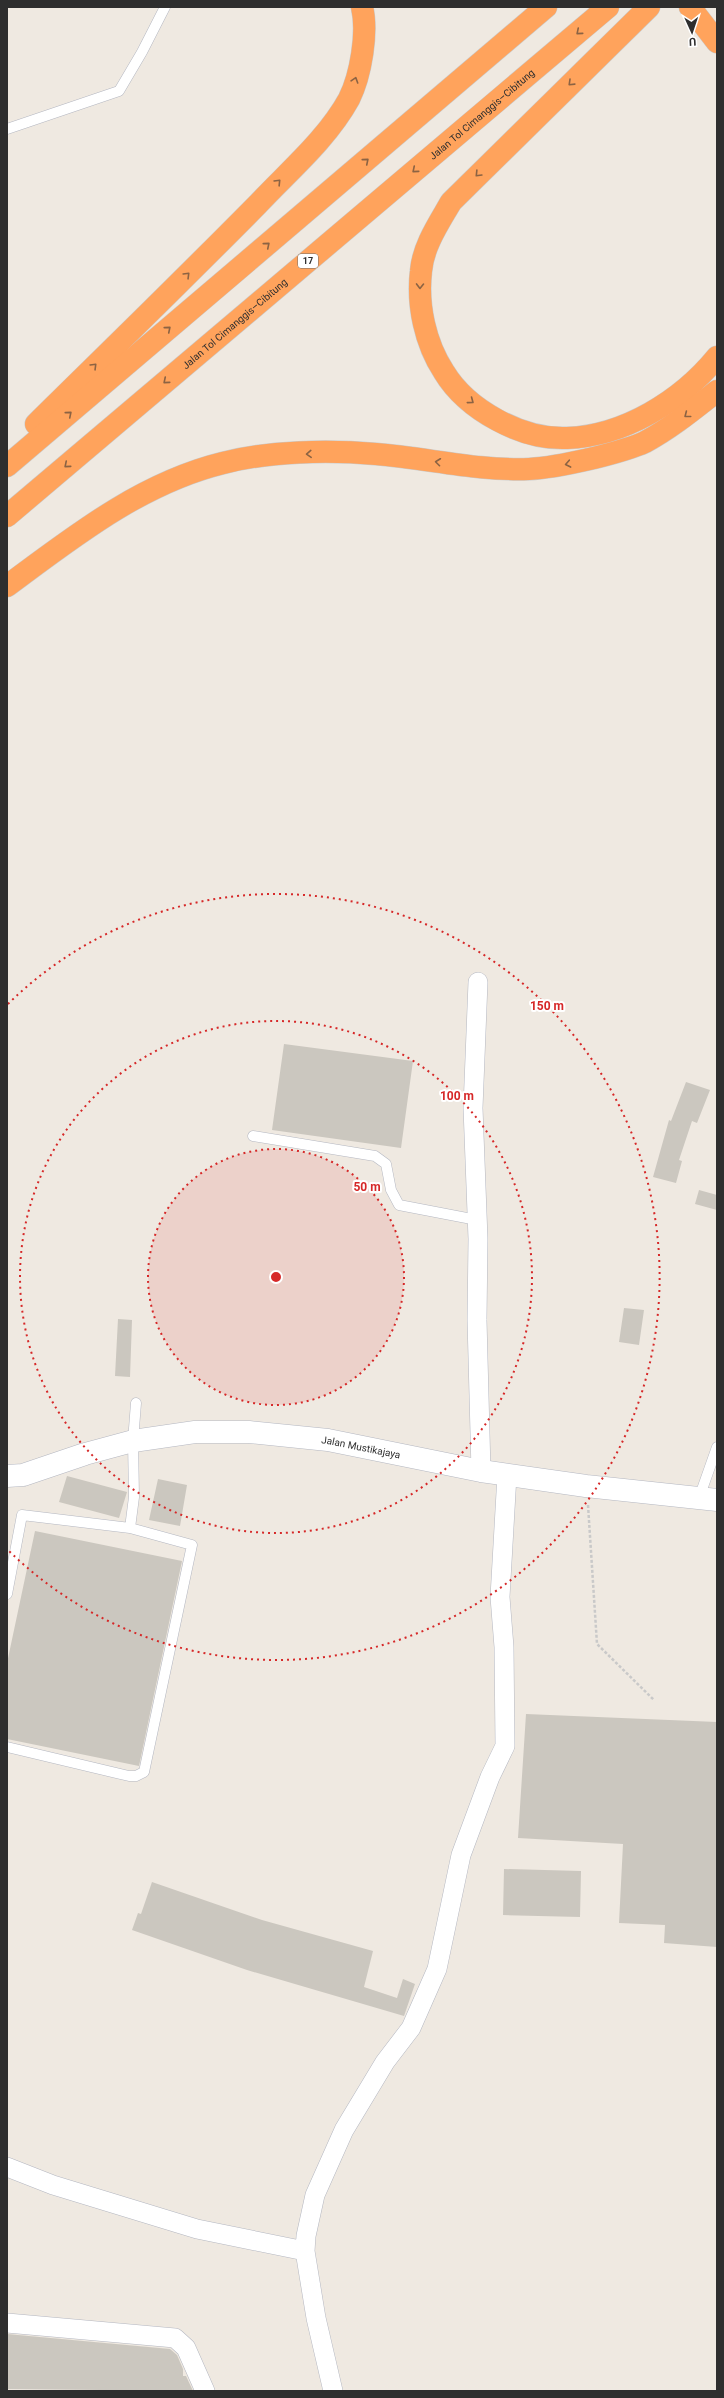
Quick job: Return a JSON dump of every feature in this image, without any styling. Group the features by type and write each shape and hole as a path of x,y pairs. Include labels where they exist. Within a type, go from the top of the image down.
{"highway":[{"path":"7,453 236,226 326,133 349,98 362,59 364,17 362,7"},
{"path":"7,466 546,7"},
{"name":"Jalan Tol Cimanggis–Cibitung","path":"7,516 608,7"},
{"path":"649,7 452,202 432,235 421,270 420,304 426,335 444,373 464,396 498,421 528,434 573,438 601,434 636,420 674,398 707,369 717,357"},
{"path":"690,7 717,42"},
{"path":"7,586 86,529 135,498 183,475 224,462 271,456 327,453 376,454 487,467 529,469 566,464 604,455 644,442 682,419 717,391"}],"street":[{"path":"478,982 473,1108 477,1220 477,1320 481,1471"},
{"name":"Jalan Mustikajaya","path":"7,1476 23,1475 85,1454 133,1441 195,1432 249,1432 328,1440 507,1475 708,1499"},
{"path":"333,2391 316,2318 305,2251 306,2236 315,2195 344,2130 385,2062 411,2028 437,1969 461,1855 490,1777 505,1746 504,1647 500,1597 507,1475"},
{"path":"7,2167 53,2185 197,2229 305,2251"},
{"path":"7,2323 175,2338 186,2348 205,2391"}],"lane":[{"path":"7,129 119,91 165,7"},
{"path":"253,1136 375,1156 386,1164 391,1190 399,1205 477,1220"},
{"path":"130,1528 134,1497 133,1441 136,1403"},
{"path":"708,1499 717,1447"},
{"path":"7,1594 22,1515 130,1528 187,1542 192,1545 144,1772 136,1776 129,1776 7,1748"}],"path":[{"path":"589,1518 597,1644 654,1700"}],"building":[{"path":"284,1044 413,1061 401,1148 272,1130"},
{"path":"686,1082 710,1090 697,1123 692,1121 679,1160 682,1161 676,1183 653,1177 669,1120 671,1121"},
{"path":"699,1190 717,1195 717,1210 695,1204"},
{"path":"624,1308 644,1310 639,1345 619,1342"},
{"path":"118,1319 132,1320 130,1377 115,1376"},
{"path":"67,1476 127,1492 119,1518 59,1502"},
{"path":"158,1479 187,1485 180,1526 149,1520"},
{"path":"35,1531 182,1561 139,1766 7,1739 7,1663"},
{"path":"526,1714 717,1722 717,1947 664,1943 665,1925 619,1923 623,1844 518,1838"},
{"path":"504,1869 581,1871 580,1917 503,1915"},
{"path":"152,1882 262,1920 373,1951 364,1987 397,1998 403,1979 415,1984 404,2016 247,1970 132,1930 138,1913 141,1914"},
{"path":"7,2334 170,2349 177,2355 183,2369 183,2376 186,2376 193,2391 7,2389"}]}
